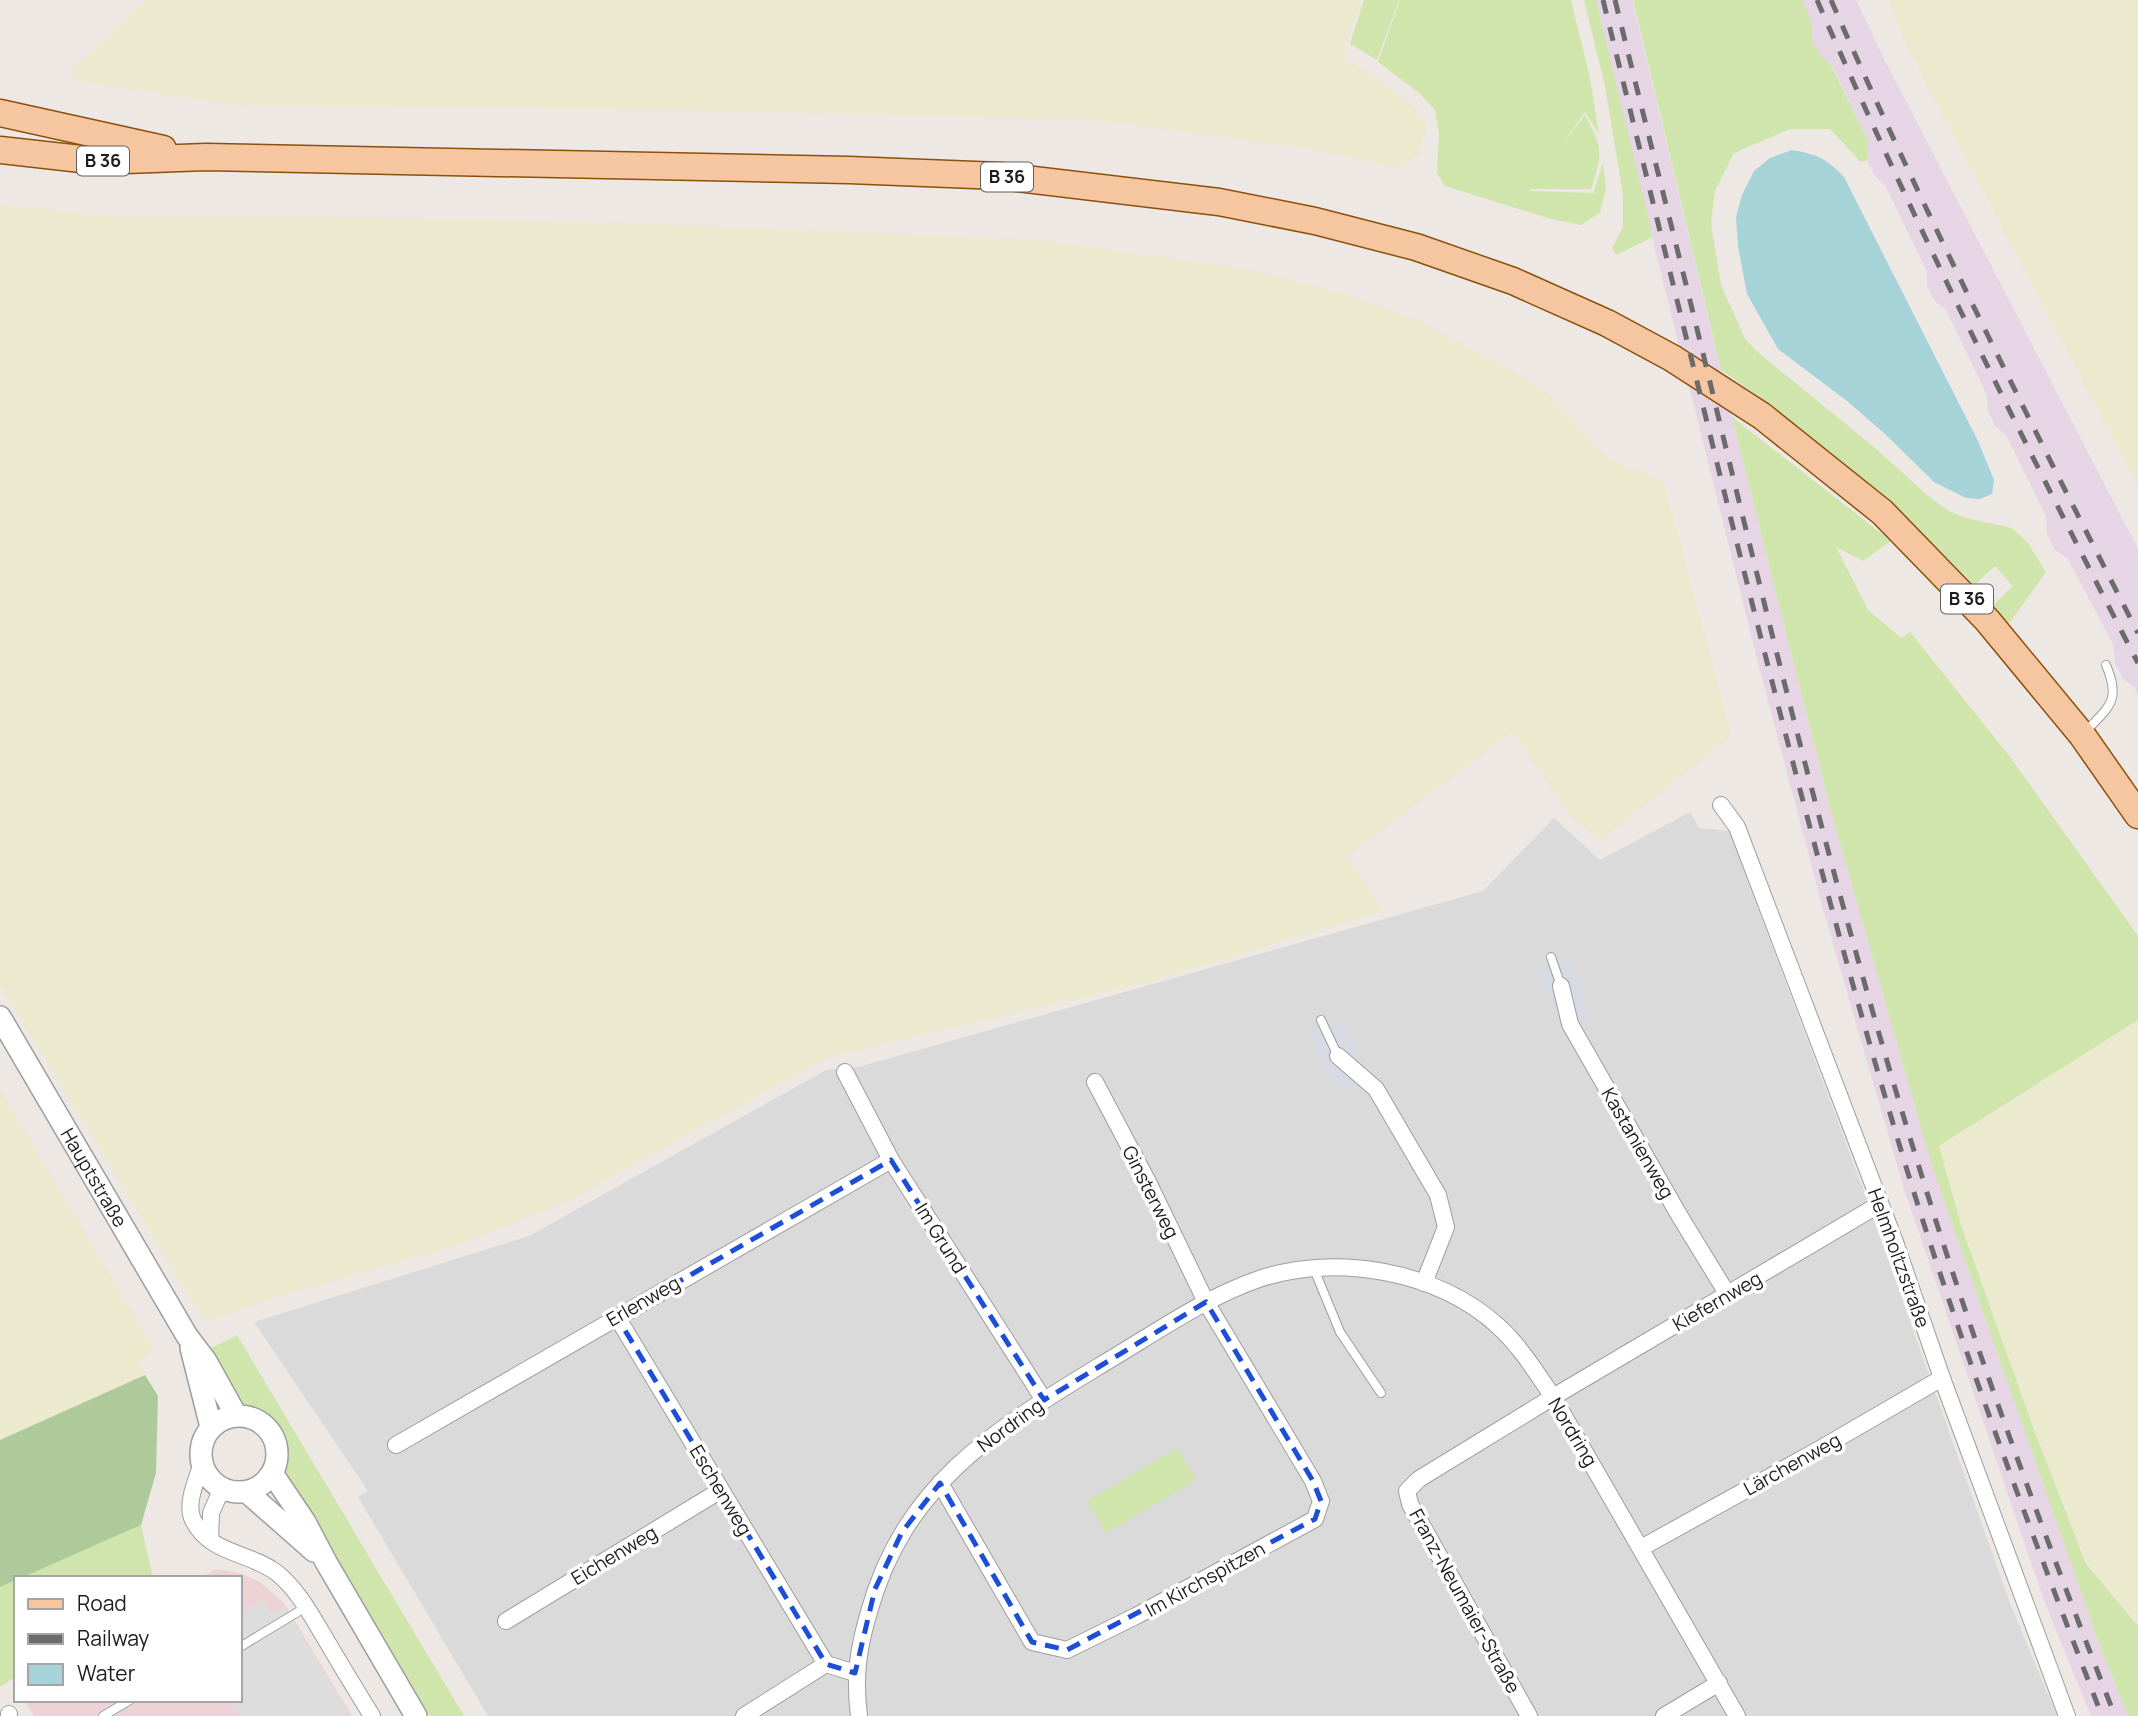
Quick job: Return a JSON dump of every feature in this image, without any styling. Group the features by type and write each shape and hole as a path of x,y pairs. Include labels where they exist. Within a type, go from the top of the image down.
{"main road":[{"name":"B 36","path":"0,113 206,157"},
{"name":"B 36","path":"0,150 99,161 206,157 849,170 1000,177 1219,202 1315,221 1416,247 1513,281 1606,323 1672,358 1762,416 1882,512 1987,620 2082,735 2138,815"}],"street":[{"name":"Helmholtzstraße","path":"1721,805 1737,827 1880,1204 2062,1714"},
{"name":"Kastanienweg","path":"1561,986 1570,1024 1728,1295"},
{"name":"Hauptstraße","path":"0,1017 236,1415"},
{"path":"1338,1056 1376,1089 1438,1195 1446,1227 1424,1283"},
{"name":"Im Grund","path":"845,1072 891,1160 1044,1400"},
{"name":"Ginsterweg","path":"1095,1083 1206,1302"},
{"name":"Erlenweg","path":"396,1446 891,1160"},
{"name":"Kiefernweg","path":"1553,1397 1880,1204"},
{"name":"Nordring","path":"859,1716 855,1673 875,1590 902,1532 921,1504 940,1483 984,1443 1044,1400 1206,1302 1261,1279 1332,1267 1374,1270 1448,1291 1475,1307 1500,1327 1530,1362 1553,1397 1737,1716"},
{"name":"Im Kirchspitzen","path":"940,1483 1032,1642 1067,1650 1136,1616 1315,1519 1321,1501 1313,1481 1206,1302"},
{"name":"Eschenweg","path":"617,1317 826,1664"},
{"name":"Hauptstraße","path":"187,1336 211,1427"},
{"name":"Lärchenweg","path":"1641,1548 1941,1378"},
{"name":"Franz-Neumaier-Straße","path":"1529,1716 1410,1503 1407,1490 1419,1479 1553,1397"},
{"path":"202,1463 209,1478 222,1488 232,1492 247,1492 264,1483 276,1465 277,1449 272,1433 260,1421 236,1415 211,1427 201,1448 202,1463 191,1503 191,1516 197,1528 223,1550 260,1563 289,1584 306,1607 372,1716"},
{"path":"272,1473 305,1522 416,1716"},
{"path":"210,1540 211,1513 222,1488"},
{"name":"Eichenweg","path":"506,1621 721,1490"},
{"path":"247,1492 326,1562"},
{"path":"744,1716 826,1664 855,1673"},
{"path":"1664,1716 1719,1683"}],"lane":[{"path":"2082,735 2110,706 2113,680 2106,665"},
{"path":"1551,957 1561,986"},
{"path":"1321,1020 1338,1056"},
{"path":"1314,1269 1340,1332 1381,1393"},
{"path":"242,1646 306,1607"},
{"path":"103,1716 127,1702"}],"highlighted area":[{"path":"891,1160 1044,1400 1206,1302 1313,1481 1321,1501 1315,1519 1067,1650 1032,1642 940,1483 902,1532 875,1589 855,1673 826,1664 617,1317"}],"shaded area":[{"path":"1593,0 1632,0 1732,417 1831,812 1931,1163 2097,1638 2128,1716 2091,1716 2045,1603 1904,1189 1824,913 1758,663"},
{"path":"1802,0 1856,0 2138,549 2138,695 2134,687 2123,679 2115,663 2113,644 2068,559 2055,550 2047,534 2046,516 2006,435 1995,426 1988,411 1987,395 1946,310 1934,300 1927,286 1927,272 1885,185 1874,175 1867,160 1868,141 1832,65 1820,56 1812,40 1812,23"},
{"path":"1690,812 1699,828 1729,831 1863,1189 2011,1606 2057,1716 488,1716 358,1497 368,1491 254,1322 529,1236 826,1070 858,1067 1483,891 1554,818 1600,860"},
{"path":"1572,956 1590,1013 1566,1026 1531,967"},
{"path":"1342,1021 1376,1089 1334,1083 1305,1031"},
{"path":"216,1569 240,1573 260,1582 284,1603 352,1716 34,1716 25,1702 242,1702 242,1576 204,1576"},
{"path":"263,1600 271,1613 284,1606 348,1713 343,1716 239,1716 230,1702 242,1702 242,1613"}],"green space":[{"path":"145,0 1361,0 1343,57 1412,104 1427,125 1419,154 1398,168 1317,150 1096,120 692,110 237,105 77,81 71,77 73,69"},
{"path":"1364,0 1399,0 1377,60 1350,44"},
{"path":"1400,0 1571,0 1590,78 1599,134 1585,112 1561,146 1585,115 1598,144 1598,167 1591,189 1529,191 1593,193 1603,163 1606,188 1600,213 1581,225 1551,219 1445,186 1437,173 1439,134 1435,110 1419,93 1378,62"},
{"path":"1584,0 1596,0 1653,237 1616,255 1612,248 1623,227 1623,194 1605,86"},
{"path":"1633,0 1802,0 1812,23 1812,40 1820,55 1831,65 1868,141 1867,160 1861,162 1830,129 1790,129 1734,153 1715,191 1711,223 1721,285 1745,339 1927,495 1949,511 1966,518 2012,528 2028,543 2046,572 2008,625 1993,608 2013,586 1995,566 1974,585 1915,527 1853,472 1789,419 1721,370"},
{"path":"1888,0 2138,0 2138,486 1907,47"},
{"path":"0,204 113,217 319,217 596,222 1039,240 1245,269 1344,294 1412,318 1491,359 1546,392 1608,458 1664,483 1730,737 1601,840 1573,819 1512,732 1347,856 1383,911 1151,981 830,1056 565,1202 457,1245 269,1299 205,1322 0,985"},
{"path":"1732,417 1891,541 1863,561 1836,547 1868,610 1901,638 1910,632 2010,757 2138,936 2138,1020 1939,1146 1961,1225 2034,1430 2086,1564 2138,1626 2138,1716 2128,1716 2097,1638 1931,1163 1831,812"},
{"path":"2138,1020 2138,1626 2086,1564 2034,1430 1961,1225 1939,1146"},
{"path":"0,1090 153,1348 139,1361 145,1375 0,1440"},
{"path":"237,1335 464,1716 430,1716 283,1473 281,1442 273,1427 256,1413 238,1404 209,1349"},
{"path":"145,1375 158,1396 156,1473 141,1525 26,1576 14,1576 14,1581 0,1587 0,1440"},
{"path":"1177,1448 1196,1480 1106,1533 1087,1501"},
{"path":"141,1525 153,1576 26,1576"},
{"path":"14,1581 14,1680 12,1679 0,1687 0,1587"}],"water":[{"path":"1792,150 1821,158 1844,177 1978,441 1994,480 1992,494 1980,499 1966,498 1934,482 1847,401 1778,349 1747,294 1738,246 1736,217 1742,195 1754,171 1770,158"}],"railway":[{"path":"1603,0 1786,734 1884,1094 1932,1250 1978,1384 2102,1716"},
{"path":"1615,0 1792,712 1895,1089 1945,1250 1991,1384 2115,1716"},
{"path":"1817,0 1972,334 2138,663"},
{"path":"1831,0 1941,240 2138,633"}]}
